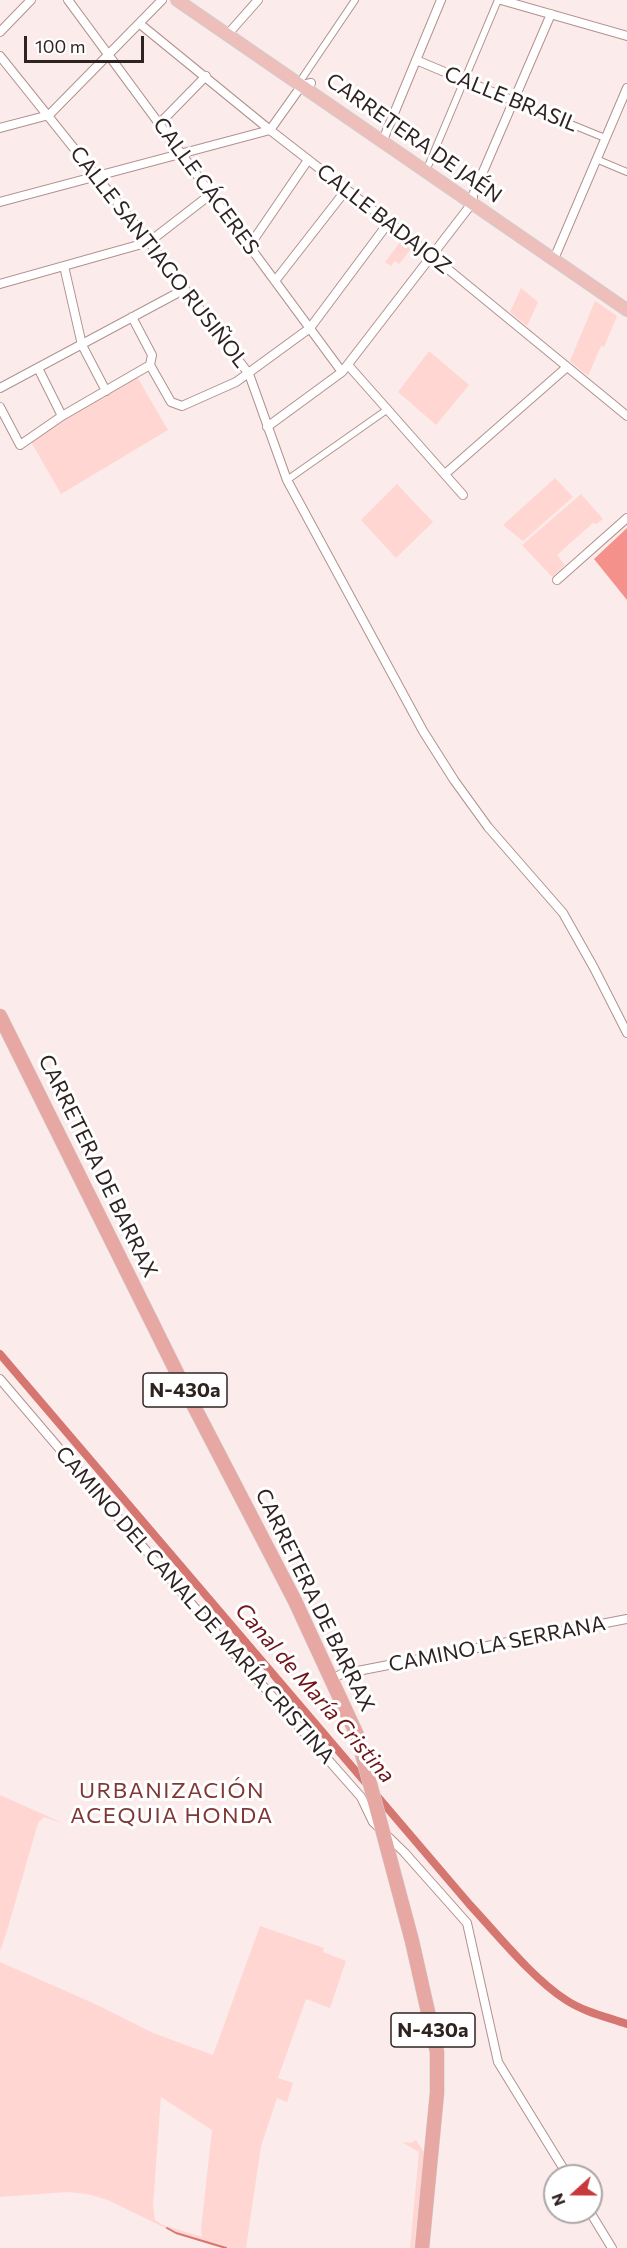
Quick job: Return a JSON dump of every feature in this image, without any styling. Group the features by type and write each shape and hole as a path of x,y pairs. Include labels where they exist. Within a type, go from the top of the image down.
{"highway":[{"name":"CARRETERA DE BARRAX","path":"0,1016 93,1207 296,1601 357,1735 412,1941 437,2052 437,2093 422,2248"}],"main road":[{"name":"CARRETERA DE JAÉN","path":"177,0 305,81 556,256 627,301"},
{"name":"CARRETERA DE JAÉN","path":"192,0 230,32"},
{"name":"CARRETERA DE JAÉN","path":"384,137 429,164 473,199"},
{"name":"CARRETERA DE JAÉN","path":"556,256 627,310"}],"street":[{"path":"0,32 32,0"},
{"name":"CALLE CÁCERES","path":"68,0 310,328 345,369 388,409 463,495"},
{"path":"0,128 49,115 162,0"},
{"path":"230,32 258,0"},
{"path":"0,202 270,129 305,81 355,0"},
{"path":"384,137 441,0"},
{"path":"429,164 500,0 522,3 627,36"},
{"path":"267,427 345,369 473,199 551,14"},
{"name":"CALLE BADAJOZ","path":"140,24 308,160 432,256 627,416"},
{"name":"CALLE SANTIAGO RUSIÑOL","path":"0,56 149,242 249,374 287,480 423,731 454,780 488,827 563,913 627,1033"},
{"name":"CALLE BRASIL","path":"416,60 605,138"},
{"path":"160,123 206,76"},
{"path":"556,256 605,138 624,104 627,88"},
{"path":"597,159 627,172"},
{"path":"250,245 308,160"},
{"path":"275,281 346,190"},
{"path":"0,284 149,242 212,194"},
{"path":"132,316 152,355 150,365 171,402 182,406 217,392 249,374 310,328 389,222"},
{"path":"64,266 82,345 106,391"},
{"path":"0,388 185,289"},
{"path":"0,407 20,445 62,417 150,365"},
{"path":"38,368 62,417"},
{"path":"445,474 567,368"},
{"path":"287,480 388,409"},
{"path":"557,580 627,518"},
{"name":"CAMINO DEL CANAL DE MARÍA CRISTINA","path":"0,1379 196,1609 361,1797 373,1822 404,1852 467,1923 498,2062 561,2164"},
{"name":"CAMINO LA SERRANA","path":"333,1678 342,1674 627,1619"},
{"path":"597,2224 612,2248"}],"shaded area":[{"path":"401,241 411,249 399,264 395,261 391,266 385,262"},
{"path":"521,288 538,302 527,326 510,312"},
{"path":"595,301 617,316 588,376 570,361"},
{"path":"429,351 469,385 436,425 398,392"},
{"path":"136,375 168,430 61,494 30,440"},
{"path":"555,478 573,497 523,541 503,525"},
{"path":"397,484 433,522 396,558 361,520"},
{"path":"581,494 603,519 597,524 593,523 557,555 565,565 552,577 522,545"},
{"path":"627,528 627,600 594,559"},
{"path":"0,1795 65,1824 44,1817 38,1823 0,1951"},
{"path":"260,1926 324,1948 323,1952 346,1961 330,2008 306,1999 278,2078 293,2083 287,2102 277,2098 261,2146 246,2248 222,2248 210,2245 163,2227 108,2200 87,2194 67,2192 0,2197 0,1962 95,2004 153,2033 213,2055","holes":["161,2097 212,2130 201,2229 202,2237 163,2225 155,2220 153,2205"]},
{"path":"416,2140 424,2152 414,2248 410,2248 419,2152 402,2142 411,2143"}],"waterway":[{"name":"Canal de María Cristina","path":"0,1354 516,1956 566,2000 588,2011 627,2024"},
{"path":"167,2228 176,2233 226,2248"}],"district":[{"name":"URBANIZACIÓN ACEQUIA HONDA","path":"172,1804"}]}
